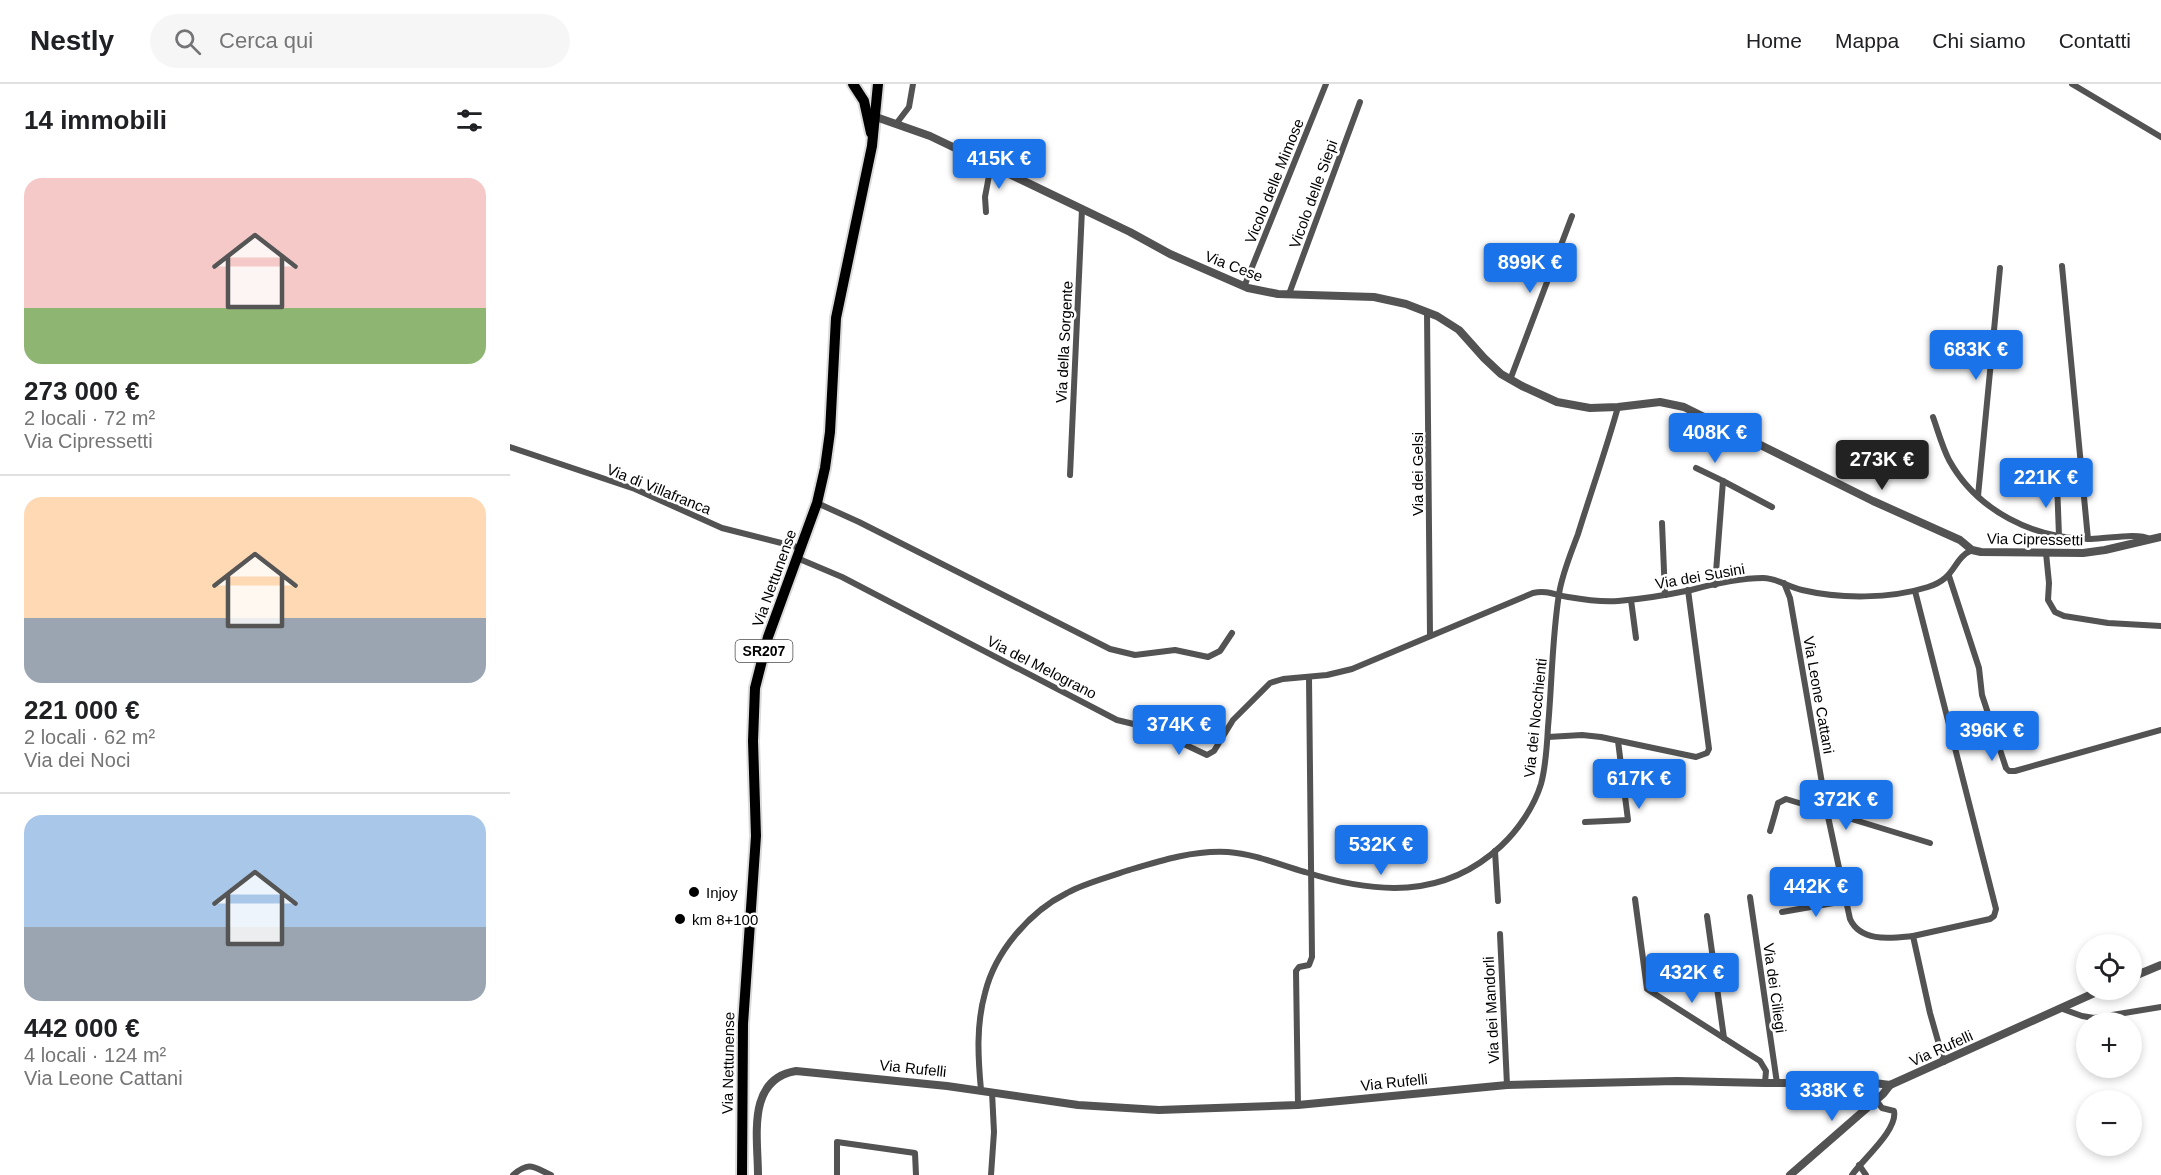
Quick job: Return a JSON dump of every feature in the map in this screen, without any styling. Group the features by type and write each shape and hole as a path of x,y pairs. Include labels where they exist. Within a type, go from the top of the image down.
{"main road":[{"name":"Via Nettunense","path":"853,84 864,101 873,139"},
{"name":"Via Nettunense","path":"742,1175 743,1024 756,836 754,698 759,666 768,637 817,503 828,448 837,308 873,139 878,84"}],"street":[{"path":"896,124 909,107 913,84"},
{"name":"Vicolo delle Mimose","path":"1245,287 1326,84"},
{"path":"2072,84 2161,137"},
{"name":"Vicolo delle Siepi","path":"1289,294 1360,102"},
{"name":"Via Cese","path":"876,117 930,136 1130,232 1163,251 1245,287 1267,293 1368,297 1401,303 1427,312 1454,326 1488,362 1510,380 1545,397 1584,408 1618,407"},
{"path":"986,212 985,196 991,165"},
{"name":"Via della Sorgente","path":"1070,475 1082,209"},
{"path":"1510,380 1572,216"},
{"path":"2062,266 2088,539"},
{"path":"1978,496 2000,268"},
{"name":"Via dei Gelsi","path":"1427,312 1430,636"},
{"name":"Via Cipressetti","path":"1618,407 1660,402 1684,407 1881,505 1960,540 1972,550 2091,553 2161,537"},
{"name":"Via dei Nocchienti","path":"981,1090 978,1039 986,987 996,966 1016,935 1037,913 1076,888 1164,860 1203,852 1224,852 1245,854 1312,874 1367,886 1395,889 1414,888 1462,873 1495,851 1510,836 1524,818 1538,792 1544,770 1558,594 1618,407"},
{"path":"1933,417 1949,459 1964,481 1993,509 2014,522 2059,536 2088,539 2141,536 2150,539"},
{"name":"Via di Villafranca","path":"510,447 635,489 722,528 799,553"},
{"path":"1696,468 1772,507"},
{"path":"1715,585 1723,481"},
{"path":"2057,482 2059,536"},
{"path":"817,503 1110,649 1135,655 1175,650 1208,657 1220,651 1232,633"},
{"path":"1662,523 1665,595"},
{"name":"Via dei Susini","path":"1558,594 1595,600 1631,600 1757,578 1774,579 1798,589 1854,596 1915,591 1938,584 1949,576 1961,556 1972,550"},
{"name":"Via del Melograno","path":"799,553 1117,720 1150,728 1204,755 1214,751 1231,723 1270,683 1352,669 1533,593 1548,591 1558,594"},
{"path":"2046,553 2048,600 2055,612 2064,616 2108,623 2161,626"},
{"path":"1949,576 1979,668 1983,695 2006,768 2009,771 2161,730"},
{"name":"Via Leone Cattani","path":"1784,582 1789,594 1845,901 1851,921 1859,931 1885,938 1913,936 1990,919 1996,911 1915,591"},
{"name":"Via Leone Cattani","path":"1793,617 1793,603 1798,589"},
{"path":"1548,737 1582,735 1696,757 1702,757 1708,752 1688,590"},
{"path":"1631,600 1635,638"},
{"path":"1298,1105 1296,973 1297,968 1309,965 1312,959 1309,678"},
{"path":"1585,822 1628,819 1618,741"},
{"path":"1770,831 1778,805 1784,799 1930,843"},
{"path":"1495,851 1498,901"},
{"name":"Via dei Ciliegi","path":"1749,897 1777,1083"},
{"path":"1635,899 1647,989 1762,1063 1766,1071 1765,1083"},
{"path":"1782,912 1845,901"},
{"path":"1707,916 1724,1038"},
{"name":"Via dei Mandorli","path":"1500,934 1507,1086"},
{"path":"1913,936 1930,1013 1944,1062"},
{"path":"2142,973 2161,965"},
{"name":"Via Rufelli","path":"758,1175 760,1100 769,1083 785,1073 806,1071 981,1090 1107,1108 1169,1110 1298,1105 1507,1086 1677,1081 1890,1085 2078,1000"},
{"path":"2059,1008 2090,1018 2161,1007"},
{"path":"1790,1175 1890,1085"},
{"path":"991,1175 994,1132 992,1092"},
{"path":"1852,1175 1895,1120 1894,1111 1882,1108 1876,1100"},
{"path":"837,1175 837,1142 915,1153 916,1175"},
{"path":"1859,1165 1866,1175"},
{"path":"513,1175 524,1166 530,1166 551,1175"}],"place":[{"name":"Injoy","path":"694,892"},
{"name":"km 8+100","path":"680,919"}]}
